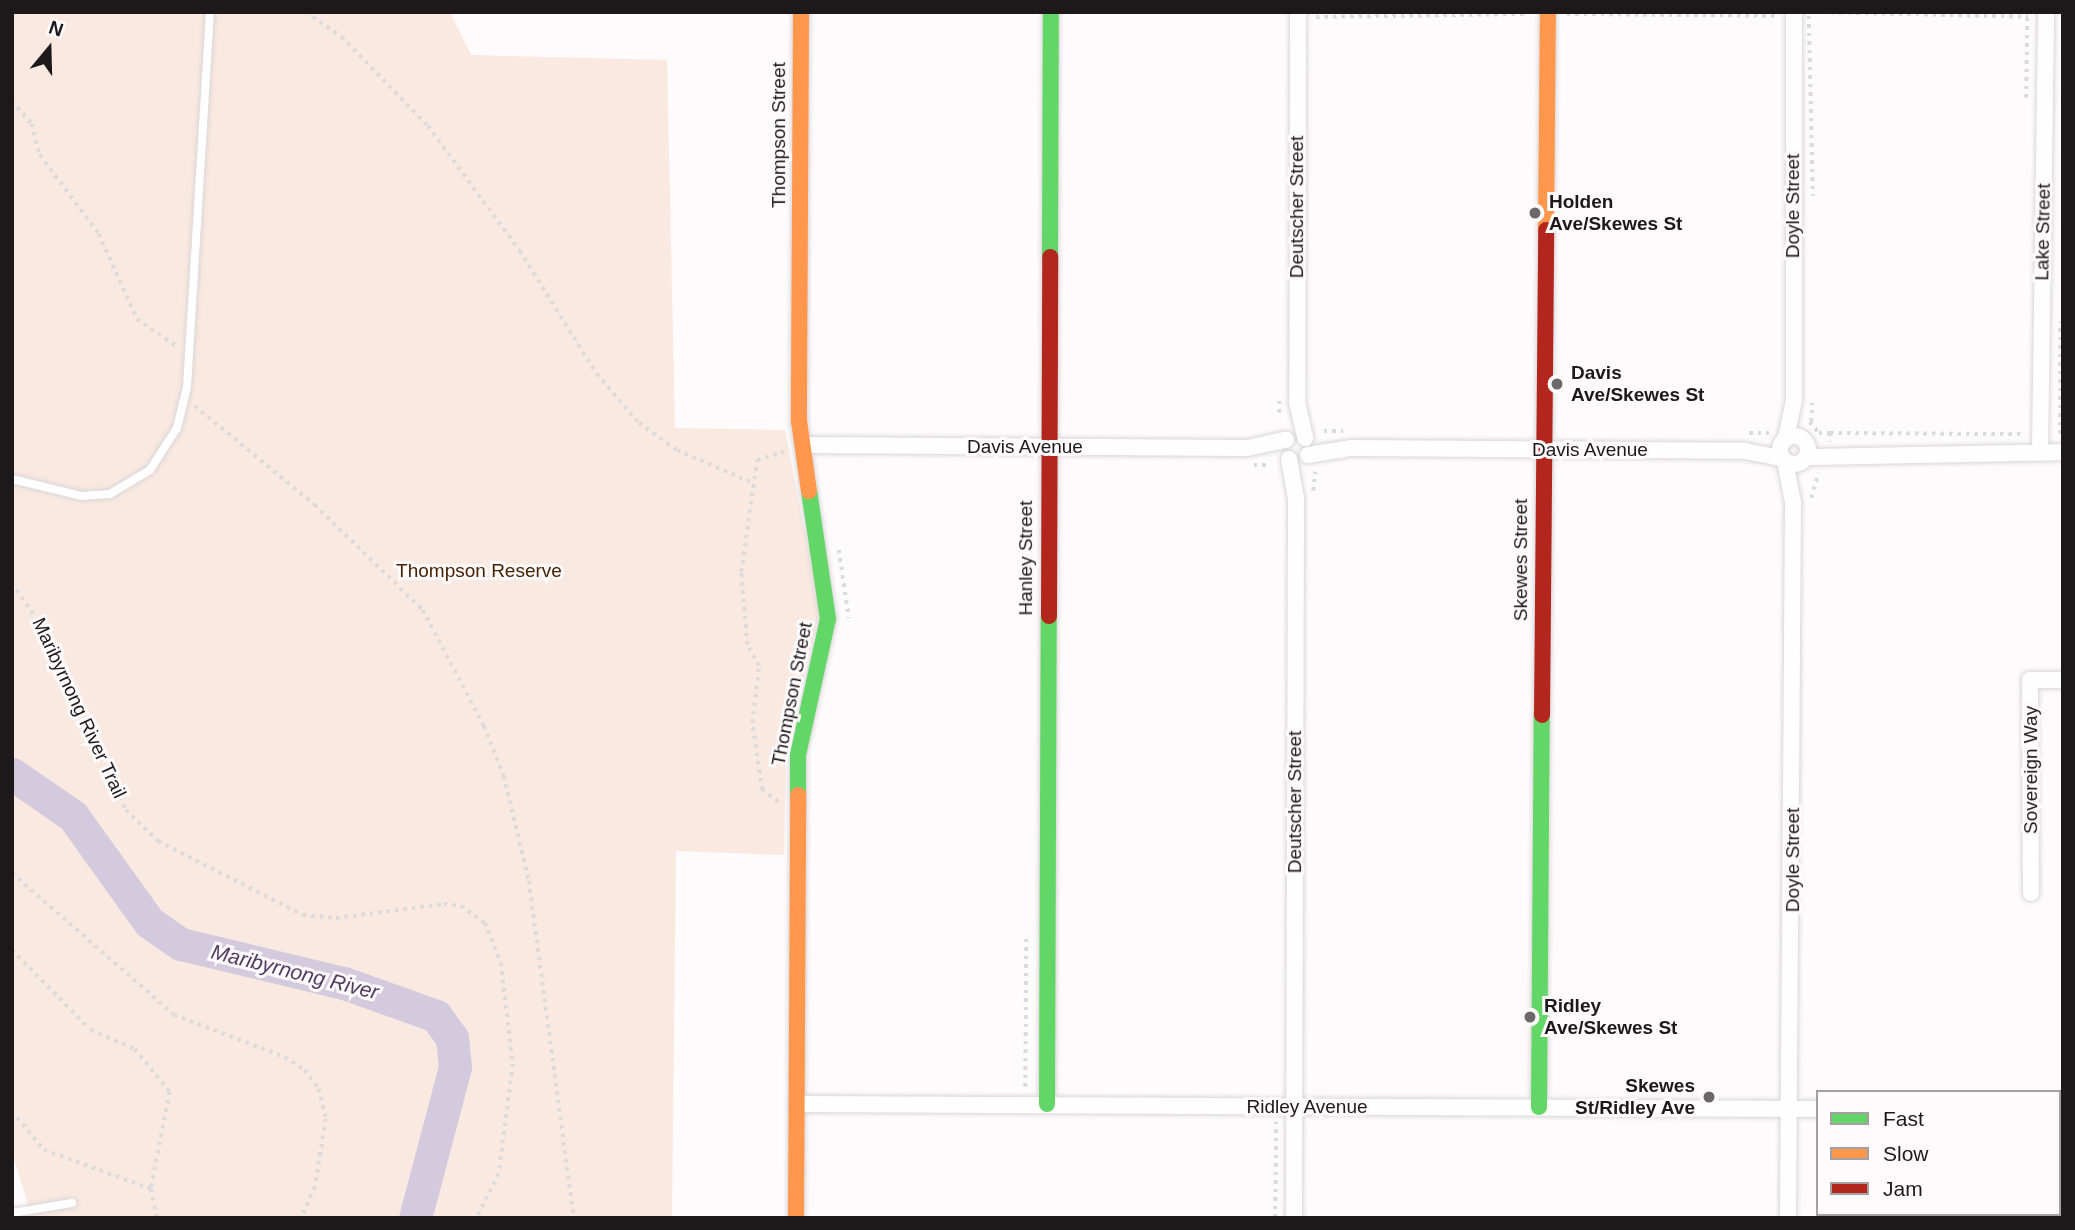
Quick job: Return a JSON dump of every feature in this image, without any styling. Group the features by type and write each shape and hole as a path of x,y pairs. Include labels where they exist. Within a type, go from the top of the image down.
{"street":[{"name":"Thompson Street","path":"796,1218 797,1104 789,805 828,619 803,445 801,12"},
{"name":"Hanley Street","path":"1047,1104 1051,12"},
{"name":"Deutscher Street","path":"1294,1218 1298,12"},
{"name":"Skewes Street","path":"1539,1107 1548,12"},
{"name":"Doyle Street","path":"1788,1218 1793,502 1787,441 1794,400 1794,12"},
{"name":"Lake Street","path":"2040,452 2045,15"},
{"name":"Davis Avenue","path":"803,445 1745,451 1787,441"},
{"path":"1787,441 1805,450 1830,445 1854,452 2063,452"},
{"path":"1787,441 1805,450"},
{"name":"Doyle Street","path":"1793,502 1805,450"},
{"name":"Sovereign Way","path":"2031,893 2030,680 2063,680"},
{"name":"Ridley Avenue","path":"797,1104 1047,1104 1294,1115 1539,1107 1816,1109"}],"lane":[{"path":"12,479 95,498 124,489 160,461 185,398 210,12"},
{"path":"12,1213 72,1203"}],"path":[{"path":"306,12 342,37 428,126 520,251 597,374 639,423 677,450 751,482"},
{"path":"1779,12 1779,29"},
{"path":"1814,12 2045,15"},
{"path":"12,101 32,124 40,155 99,234 136,319 160,339 189,350"},
{"path":"185,398 315,505 423,610 484,726 504,776 529,881 574,1218"},
{"path":"1739,433 1769,433 1777,422 1787,441 1830,445 2024,434"},
{"path":"1324,431 1351,431"},
{"path":"785,443 789,465"},
{"path":"789,805 762,790 752,723 759,666 747,645 740,572 751,482 757,460 803,445"},
{"path":"1811,509 1811,482 1830,469 1830,445"},
{"name":"Maribyrnong River Trail","path":"12,583 42,627 126,810 144,830 303,915 336,918 444,904 461,906 485,923 502,963 513,1064 499,1174 477,1218"},
{"path":"780,790 789,805"},
{"path":"781,818 789,805"},
{"path":"12,873 174,1015 285,1056 305,1070 319,1089 326,1119 315,1187 301,1218"},
{"path":"12,950 91,1030 135,1049 170,1092 151,1189 157,1218"},
{"path":"12,1111 44,1150 151,1189"},
{"path":"1262,1123 1294,1115"}],"green space":[{"name":"Thompson Reserve","path":"12,12 450,12 471,55 667,60 675,428 785,430 820,611 786,750 784,855 676,851 672,1218 32,1218 12,1152"}],"waterway":[{"name":"Maribyrnong River","path":"12,774 73,816 149,922 181,944 344,983 436,1016 452,1038 455,1067 415,1218"}],"traffic: fast":[{"path":"1050,257 1051,12"},
{"path":"798,795 798,755 828,619 809,491"},
{"path":"1047,1104 1049,616"},
{"path":"1539,1107 1542,715"}],"traffic: slow":[{"path":"801,12 799,421 809,491"},
{"path":"1546,230 1548,12"},
{"path":"796,1218 798,795"}],"traffic: jam":[{"path":"1542,715 1546,230"},
{"path":"1049,616 1050,257"}],"place":[{"name":"Holden Ave/Skewes St","path":"1535,213"},
{"name":"Davis Ave/Skewes St","path":"1557,384"},
{"name":"Ridley Ave/Skewes St","path":"1530,1017"},
{"name":"Skewes St/Ridley Ave","path":"1709,1097"}]}
